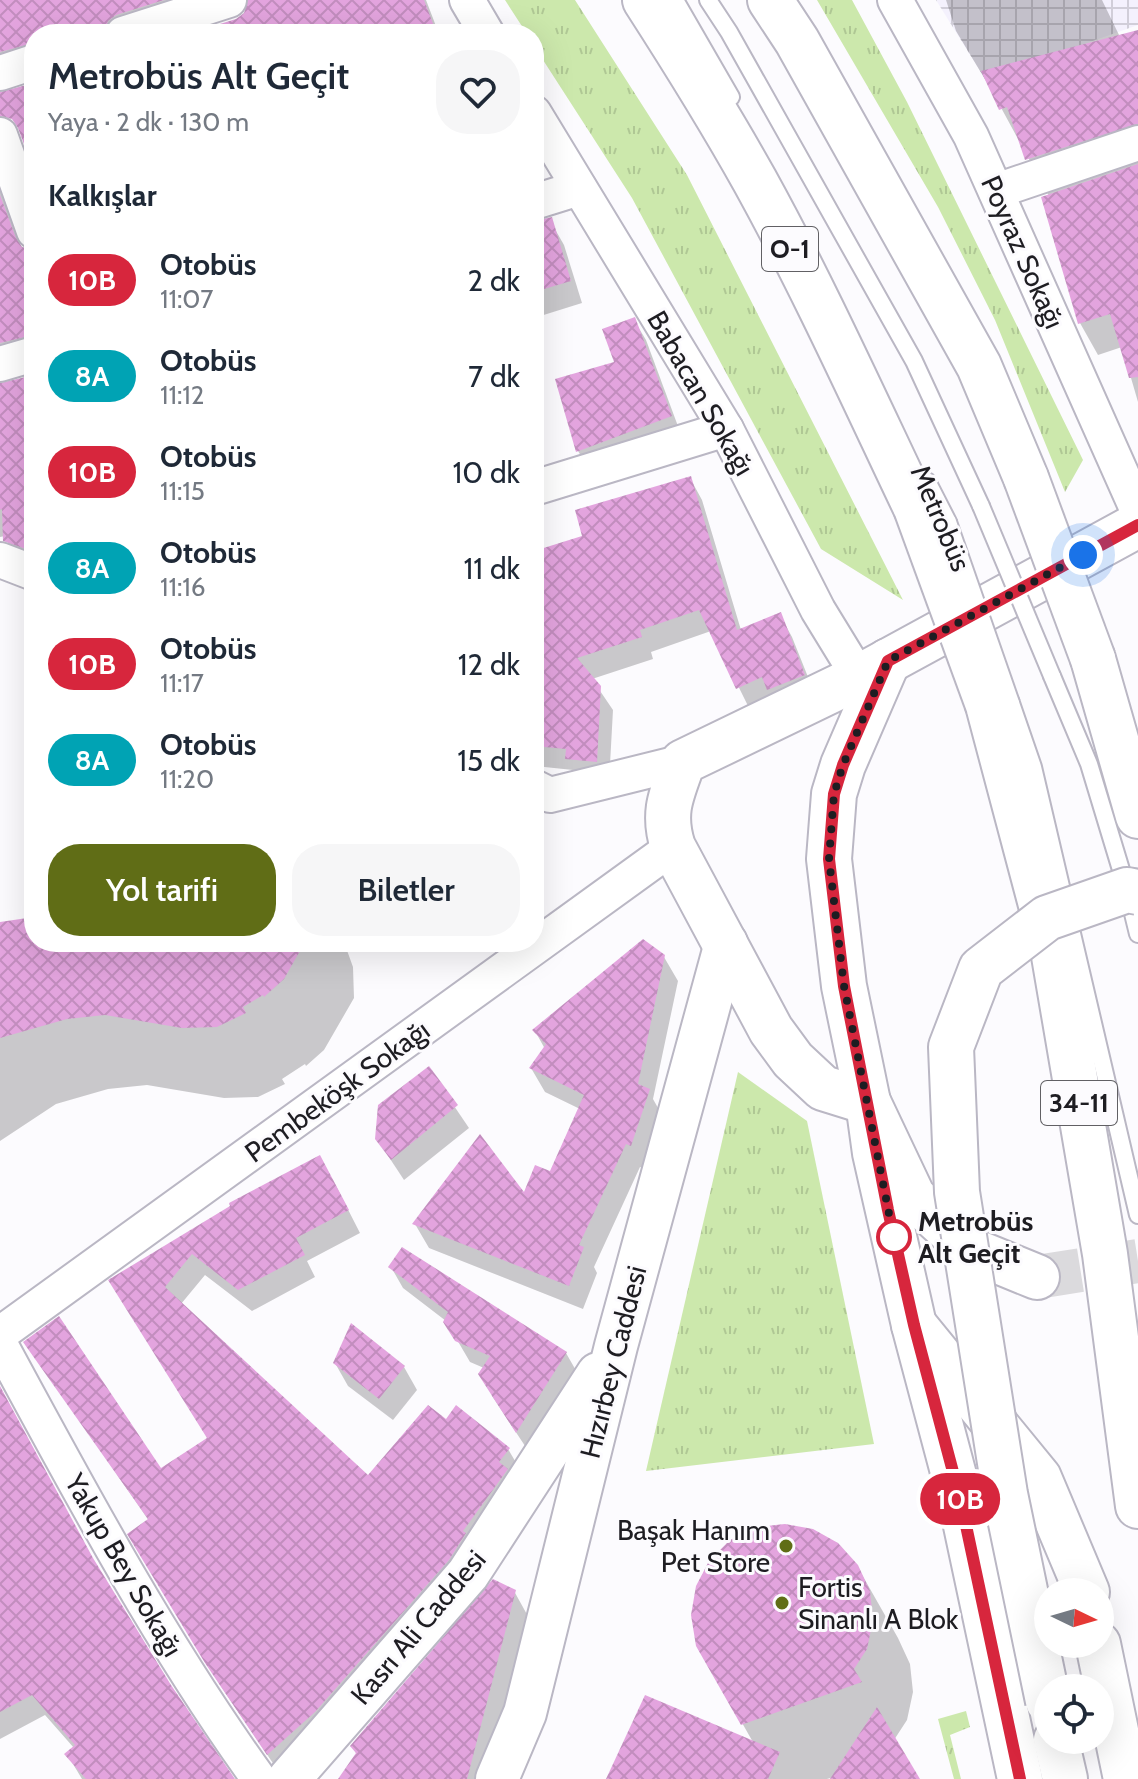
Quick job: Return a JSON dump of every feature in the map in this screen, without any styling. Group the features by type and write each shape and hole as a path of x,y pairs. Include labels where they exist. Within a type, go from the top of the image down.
{"main road":[{"name":"O-1","path":"645,0 755,182 932,515 999,704"},
{"path":"770,0 797,41 979,366 1026,478 1093,659 1138,816"},
{"path":"1037,1277 971,1250 913,1197 868,1102 823,1088 793,1060 771,1030 673,847 666,824 672,791 683,762 874,669 1138,525"},
{"path":"874,669 834,794 829,859 844,986 868,1102 875,1153 914,1325 961,1502 1020,1779"},
{"name":"34-11","path":"999,704 1053,950 1105,1254 1138,1506"},
{"path":"1042,1674 1005,1494 957,1192 951,1047 981,969 1047,918 1127,890 1138,892"},
{"path":"914,1325 1039,1478 1081,1578"},
{"path":"1101,1658 1126,1779"},
{"path":"1059,1754 1065,1779"}],"street":[{"path":"154,24 228,0"},
{"path":"467,0 481,24"},
{"name":"Poyraz Sokağı","path":"895,0 971,136 1138,511"},
{"path":"0,73 24,65"},
{"name":"Babacan Sokağı","path":"544,130 726,429 818,610 874,669"},
{"path":"0,135 24,203"},
{"path":"996,191 1138,143"},
{"path":"544,199 579,188"},
{"path":"0,364 24,357"},
{"path":"544,485 726,429"},
{"path":"0,560 24,569"},
{"path":"544,792 550,795 683,762"},
{"name":"Pembeköşk Sokağı","path":"544,940 673,847"},
{"name":"Hızırbey Caddesi","path":"497,1779 525,1713 616,1346 726,943"},
{"name":"Pembeköşk Sokağı","path":"0,1334 528,952"},
{"name":"Yakup Bey Sokağı","path":"0,1344 151,1614 206,1705 259,1779"},
{"name":"Kasrı Ali Caddesi","path":"289,1779 468,1574 616,1346"}],"lane":[{"path":"675,0 739,110"},
{"name":"Metrobüs","path":"708,0 737,45 914,361 981,506 1089,764 1138,934"},
{"name":"Metrobüs","path":"919,465 932,515"},
{"path":"999,704 1033,767 1138,1215"}],"shaded area":[{"path":"936,0 1138,0 1138,25 985,79"}],"green space":[{"path":"505,0 575,0 687,175 903,600 821,549 632,198 544,62 544,24 521,24"},
{"path":"817,0 852,0 907,102 1083,460 1065,492 995,320 938,207"},
{"path":"738,1072 807,1121 874,1444 646,1471"},
{"path":"966,1711 970,1727 950,1735 961,1779 954,1779 938,1719"}],"building":[{"path":"0,0 164,0 116,15 107,24 24,24 24,46 0,52"},
{"path":"248,0 424,0 433,24 220,24 244,13"},
{"path":"1138,30 1138,124 1025,160 1007,107 999,110 981,71"},
{"path":"24,86 24,144 12,119 0,116 0,92"},
{"path":"1138,164 1138,377 1129,378 1110,314 1078,324 1041,197"},
{"path":"0,195 16,238 24,248 24,337 0,343"},
{"path":"552,217 571,281 544,289 544,219"},
{"path":"635,317 672,416 576,452 555,379 614,362 602,329"},
{"path":"24,377 24,548 3,541 0,510 0,383"},
{"path":"691,476 737,630 781,612 805,675 767,690 762,677 736,689 699,610 640,630 642,637 577,658 601,686 597,762 565,759 566,749 544,747 544,548 582,536 575,510"},
{"path":"24,918 24,952 299,952 284,979 264,997 243,1007 246,1013 217,1027 182,1028 105,1015 67,1019 0,1038 0,922"},
{"path":"643,939 665,955 638,1084 650,1089 631,1146 626,1144 579,1245 584,1247 569,1286 412,1224 480,1134 524,1192 535,1165 550,1171 584,1095 529,1068 546,1044 532,1030"},
{"path":"429,1066 458,1105 391,1160 375,1139 378,1105"},
{"path":"320,1155 349,1210 296,1238 305,1255 238,1290 192,1254 165,1287 368,1475 428,1405 446,1419 456,1405 510,1448 499,1462 508,1469 463,1531 466,1533 449,1560 315,1712 267,1755 205,1663 127,1534 148,1519 23,1342 59,1316 161,1468 207,1438 108,1280 230,1206 229,1203"},
{"path":"402,1247 567,1352 516,1433 478,1374 490,1356 455,1341 443,1322 448,1312 388,1267"},
{"path":"351,1323 405,1366 379,1399 333,1363"},
{"path":"0,1386 93,1558 171,1685 235,1779 86,1779 64,1754 75,1745 32,1695 0,1712"},
{"name":"Fortis Sinanlı A Blok","path":"785,1524 813,1529 838,1543 858,1565 870,1591 873,1620 867,1649 854,1669 862,1682 741,1725 696,1646 691,1615 696,1586 709,1561 730,1540 756,1527"},
{"path":"493,1579 516,1590 467,1779 338,1779 356,1753 350,1746"},
{"path":"645,1695 780,1752 768,1779 606,1779"},
{"path":"877,1707 920,1779 830,1779"}],"tunnel":[{"path":"1037,1277 1138,1261"}],"bus line":[{"name":"10B","path":"1020,1779 961,1502 914,1325 875,1153 868,1102 844,986 829,859 834,794 843,765 888,661 1138,525"}],"place":[{"name":"Metrobüs Alt Geçit","path":"894,1237"},
{"name":"Başak Hanım Pet Store","path":"786,1546"},
{"name":"Fortis Sinanlı A Blok","path":"782,1603"}],"route":[{"path":"894,1237 844,986 829,859 834,794 843,765 888,661 1083,555"}]}
